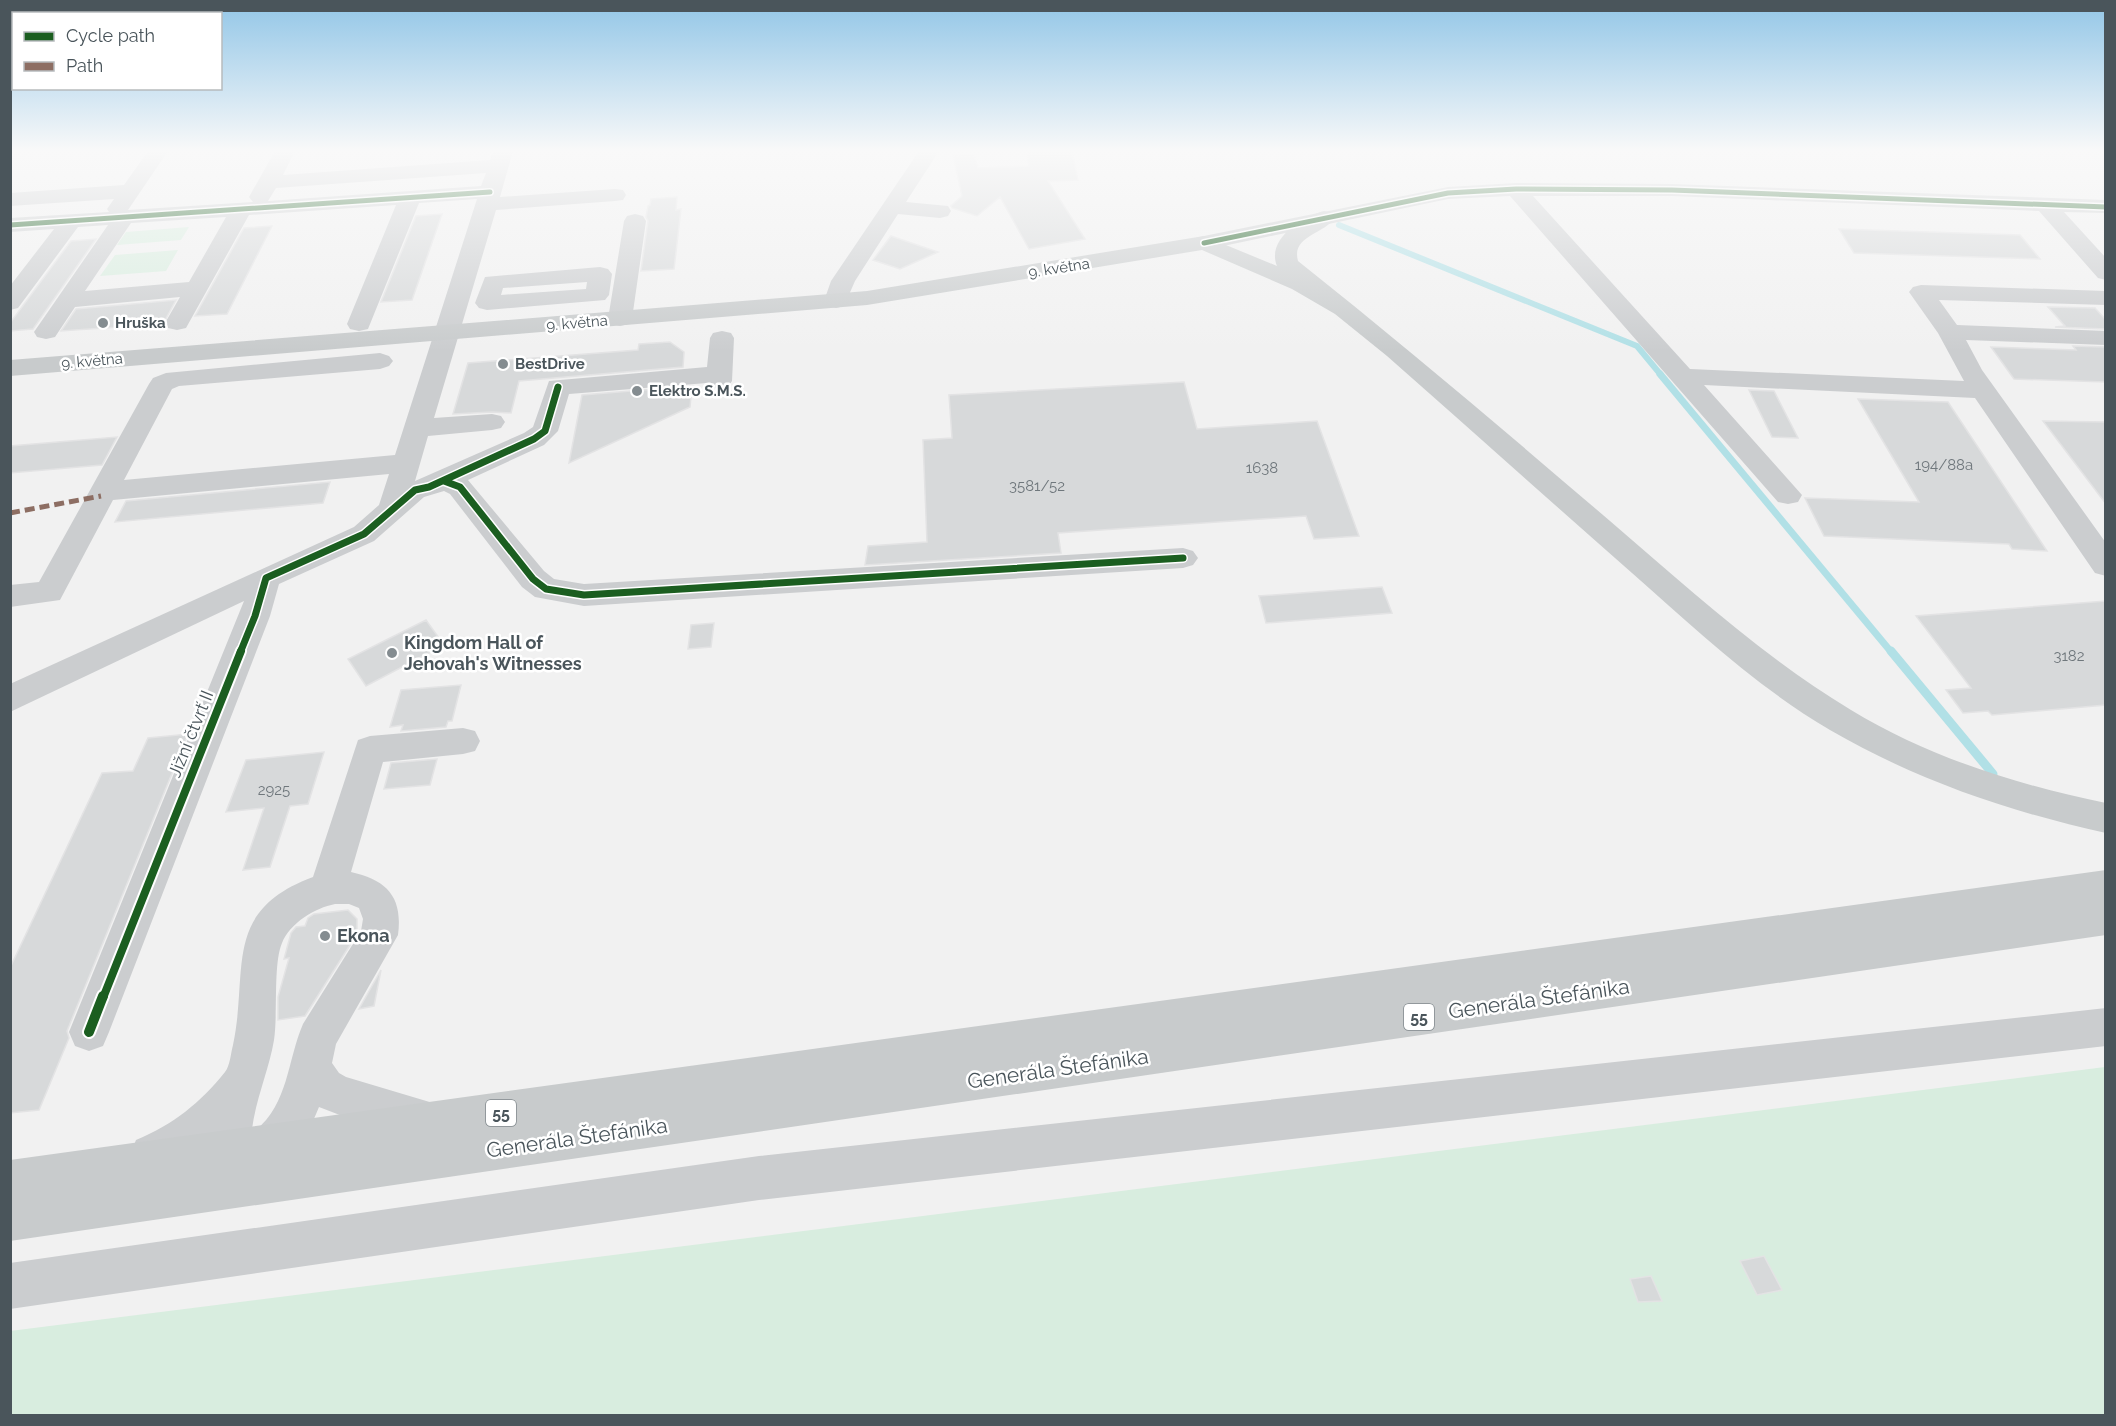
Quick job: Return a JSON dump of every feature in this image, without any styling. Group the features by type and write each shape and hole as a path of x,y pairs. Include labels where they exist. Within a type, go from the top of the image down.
{"main road":[{"path":"1324,218 1286,245 1284,259 1293,270 1318,287 1396,351 1564,499 1746,654 1840,720 1894,749 1968,779 2049,806 2106,818"},
{"path":"1204,243 1300,284 1345,310"},
{"name":"9. května","path":"10,368 836,301 951,286 1204,243"},
{"name":"Generála Štefánika","path":"10,1219 115,1186 429,1141 2106,886"},
{"name":"Generála Štefánika","path":"429,1141 2106,918"},
{"name":"Generála Štefánika","path":"10,1182 115,1186"}],"street":[{"path":"46,332 69,300 118,218"},
{"path":"10,225 124,218"},
{"path":"177,323 196,288 241,218"},
{"path":"359,324 402,218"},
{"path":"391,513 482,218"},
{"path":"836,301 843,280 885,218"},
{"name":"9. května","path":"1204,243 1324,218"},
{"path":"1541,218 1788,495"},
{"path":"1877,218 2106,228"},
{"path":"2058,218 2106,273"},
{"path":"10,303 71,221"},
{"path":"620,319 635,221"},
{"path":"462,284 493,282"},
{"path":"69,300 196,288"},
{"path":"2106,298 1921,292 1950,332 1970,371 2106,566"},
{"path":"1950,332 2106,338"},
{"path":"10,699 364,534 415,490 444,481 534,439 545,431 558,387 719,378 722,338"},
{"path":"10,596 49,592 158,388 167,380 380,361"},
{"path":"1682,376 1983,390"},
{"path":"418,428 492,422"},
{"path":"104,491 406,463"},
{"path":"444,481 460,487 533,579 546,589 584,595 1183,558"},
{"name":"Jižní čtvrť II","path":"89,1032 255,616 266,578"},
{"path":"328,888 370,750 463,741"},
{"path":"115,1186 217,1176 236,1169 257,1151 292,1120 305,1090 317,1038 375,944 381,926 380,909 373,897 363,890 351,887 328,888 291,905 278,918 263,943 253,1047 230,1133 233,1141 257,1151 278,1166 310,1167 429,1141"},
{"path":"10,1286 759,1178 2106,1027"},
{"path":"311,1062 316,1076 324,1086 429,1141"},
{"path":"115,1186 157,1153 196,1131 222,1109 246,1071"}],"green space":[{"path":"189,227 181,240 117,245 126,232"},
{"path":"178,250 166,271 100,276 115,255"},
{"path":"2105,1067 2105,1415 11,1416 10,1331"}],"building":[{"path":"415,218 441,218 412,300 381,302"},
{"path":"646,218 680,218 674,269 641,271 648,221"},
{"path":"1011,218 1071,218 1085,239 1029,249"},
{"path":"272,226 227,314 195,316 244,228"},
{"path":"1839,229 2020,235 2040,259 1854,253"},
{"path":"891,236 938,252 900,269 873,260"},
{"path":"96,239 33,329 10,331 10,323 71,241"},
{"path":"176,300 163,324 61,331 76,309"},
{"path":"2048,307 2095,308 2106,320 2106,329 2055,327 2065,326"},
{"path":"670,342 684,352 683,367 519,381 511,413 453,414 468,363 638,350 639,344"},
{"path":"2073,346 2106,347 2106,382 2014,379 1991,347 2076,350"},
{"path":"1184,382 1197,429 1317,421 1359,536 1314,539 1306,516 1058,533 1061,553 865,565 868,546 927,542 923,440 952,438 949,395"},
{"path":"692,386 690,407 569,463 582,395"},
{"path":"1749,390 1774,391 1798,438 1772,437"},
{"path":"1858,399 1948,402 2047,551 2012,549 2009,544 1824,536 1805,498 1919,502"},
{"path":"2043,421 2106,422 2106,504"},
{"path":"117,437 102,465 10,473 10,446"},
{"path":"330,482 323,503 115,522 126,501"},
{"path":"1382,587 1392,613 1266,623 1259,596"},
{"path":"2106,601 2106,705 1992,715 1988,711 1963,713 1946,690 1971,688 1916,616"},
{"path":"426,620 444,645 366,686 348,659"},
{"path":"714,623 711,647 688,649 691,625"},
{"path":"461,685 452,721 448,721 446,727 401,731 403,725 390,727 401,690"},
{"path":"188,734 67,1031 69,1038 39,1110 10,1113 10,968 102,773 133,771 148,738"},
{"path":"324,752 308,804 290,806 270,867 243,870 264,808 226,812 246,760"},
{"path":"437,759 430,785 384,789 391,763"},
{"path":"348,910 357,919 357,934 305,1016 278,1020 278,997 289,958 284,959 291,933 296,927 305,926 308,918 314,914"},
{"path":"381,970 374,1006 359,1009"},
{"path":"1764,1256 1782,1290 1757,1295 1740,1261"},
{"path":"1651,1276 1662,1301 1638,1302 1630,1279"}],"waterway":[{"path":"1339,225 1637,346 1661,375"},
{"path":"1660,374 1892,653"},
{"path":"1891,651 1993,774"}],"marked path":[{"path":"10,513 101,496"}],"cycle path":[{"path":"10,225 118,218"},
{"path":"1204,243 1328,218"},
{"path":"89,1032 255,616 266,578 364,534 415,490 429,487 534,439 545,431 558,387"},
{"path":"444,481 460,487 533,579 546,589 584,595 1183,558"}],"place":[{"name":"Hruška","path":"103,323"},
{"name":"BestDrive","path":"503,364"},
{"name":"Elektro S.M.S.","path":"637,391"},
{"name":"Kingdom Hall of Jehovah's Witnesses","path":"392,653"},
{"name":"Ekona","path":"325,936"}]}
